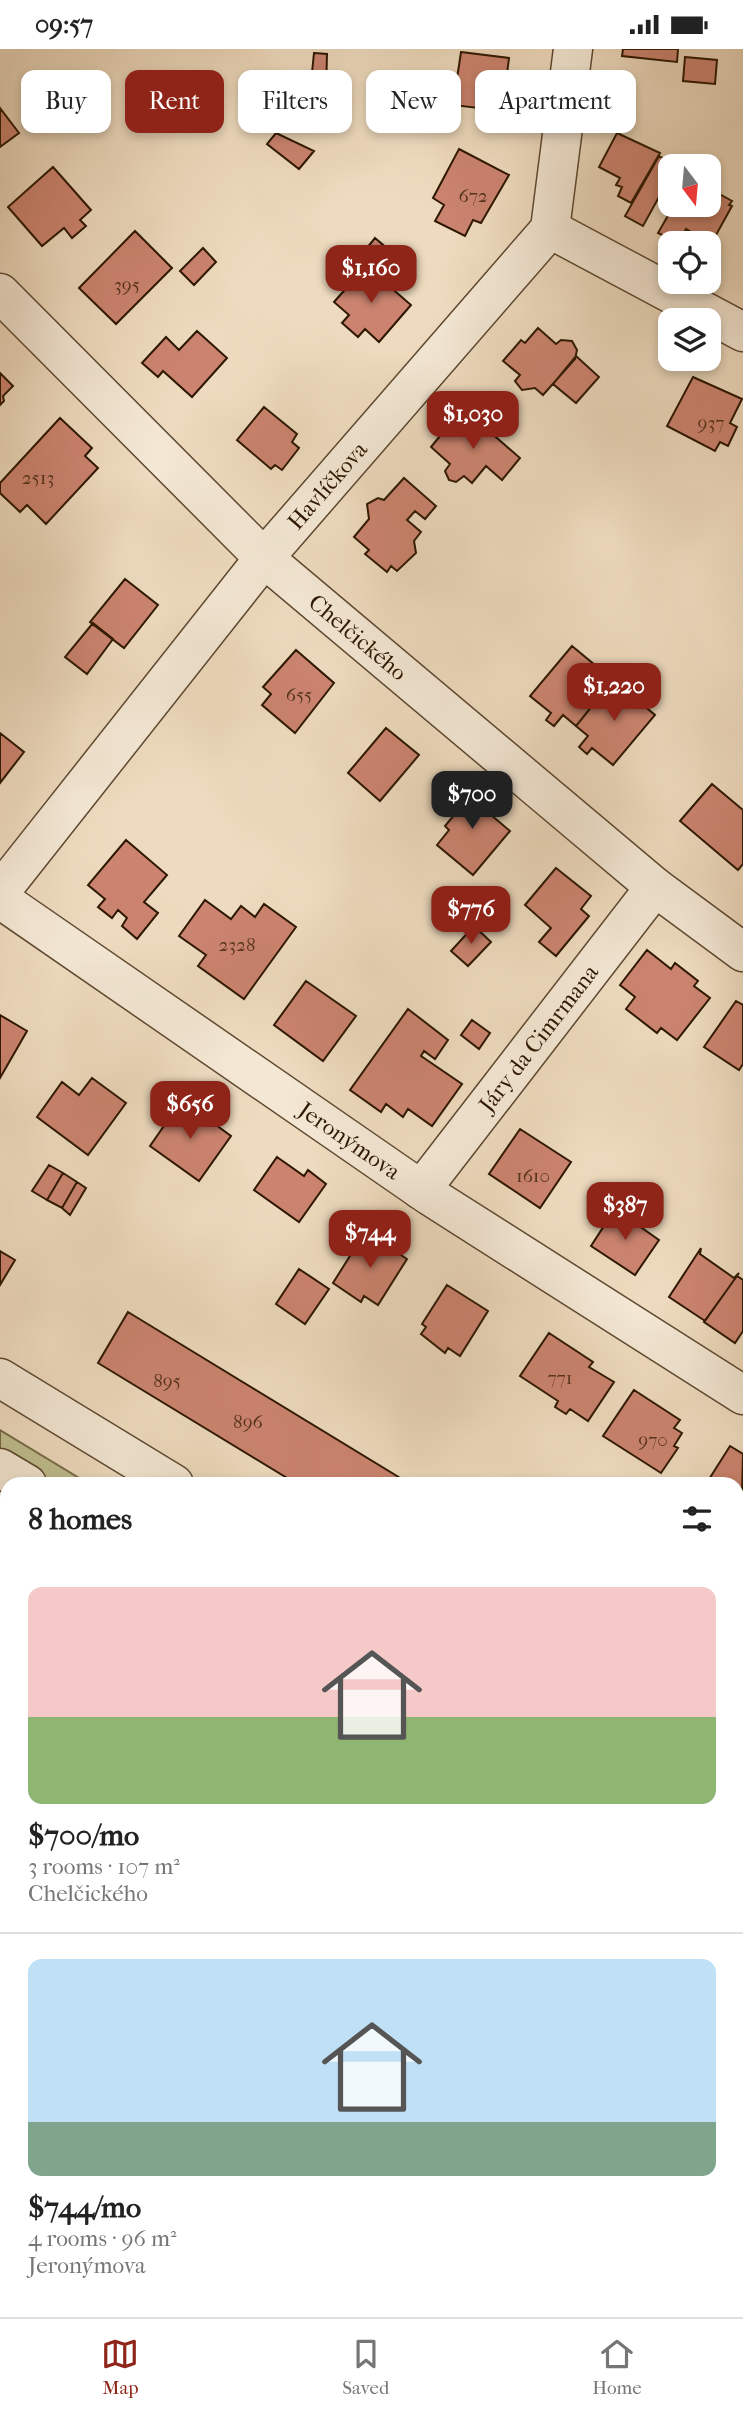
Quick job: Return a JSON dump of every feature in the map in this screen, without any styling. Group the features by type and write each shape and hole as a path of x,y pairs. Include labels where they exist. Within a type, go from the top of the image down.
{"street":[{"path":"573,49 550,229 743,332"},
{"name":"Havlíčkova","path":"0,892 264,558 550,229"},
{"name":"Chelčického","path":"0,293 264,558 656,887 743,952"},
{"name":"Járy da Cimrmana","path":"421,1190 656,887"},
{"name":"Jeronýmova","path":"0,899 421,1190 743,1395"},
{"path":"0,1378 163,1477"},
{"path":"0,1468 15,1477"}],"shaded area":[{"path":"0,1430 77,1477 41,1477 0,1452"}],"building":[{"path":"623,49 678,49 677,62 622,56"},
{"path":"461,52 509,58 508,70 475,70 475,108 461,106 461,70 458,70"},
{"path":"314,53 327,54 327,70 312,70"},
{"path":"685,57 717,60 715,84 683,81"},
{"path":"0,108 19,133 0,147"},
{"path":"276,133 314,151 299,169 267,144"},
{"path":"617,133 660,153 631,203 618,196 622,187 616,185 620,178 599,167"},
{"path":"459,149 509,175 481,223 473,220 465,236 435,221 444,205 433,198"},
{"path":"658,158 658,199 643,226 625,216"},
{"path":"53,167 91,210 80,220 86,226 72,238 64,228 42,246 8,207"},
{"path":"721,195 732,201 718,231 659,231 667,217 721,217"},
{"path":"135,231 172,268 116,324 79,288"},
{"path":"375,238 401,260 384,279 358,259"},
{"path":"203,248 216,262 194,285 180,271"},
{"path":"366,266 411,305 379,342 365,329 358,337 342,323 349,315 334,302"},
{"path":"538,328 556,344 561,340 572,341 577,350 575,359 543,395 535,388 522,390 515,381 520,375 503,361 521,340 525,343"},
{"path":"197,331 227,358 192,397 163,371 158,377 142,363 166,337 179,350"},
{"path":"576,356 599,377 576,403 553,384"},
{"path":"0,373 13,386 3,396 4,401 0,405"},
{"path":"693,377 742,399 730,423 737,427 728,446 720,442 715,451 667,426"},
{"path":"264,407 297,434 292,442 299,448 282,470 275,465 271,469 237,440"},
{"path":"467,412 520,458 502,480 486,466 472,483 464,476 456,482 449,480 445,471 450,464 431,447 449,425 453,428"},
{"path":"60,418 92,448 85,456 98,468 46,524 27,505 20,512 0,493 0,483"},
{"path":"404,478 436,506 425,519 415,511 407,520 421,532 414,541 416,553 397,571 391,566 387,572 365,554 369,550 354,537 369,519 367,504 378,498 384,500"},
{"path":"125,579 158,605 124,648 90,622"},
{"path":"93,623 113,639 87,674 65,657"},
{"path":"572,646 613,680 576,726 563,715 554,726 546,720 551,713 530,696"},
{"path":"296,650 334,683 295,733 262,705 271,694 263,687"},
{"path":"613,680 655,715 613,765 592,748 587,754 579,747 588,736 576,726"},
{"path":"386,728 419,755 380,801 348,773"},
{"path":"0,733 24,752 0,783"},
{"path":"471,784 491,800 484,809 510,831 473,875 437,845 449,830 445,826 455,814 450,809"},
{"path":"712,784 743,810 743,864 738,870 680,821"},
{"path":"126,840 167,875 144,902 158,913 137,939 122,926 127,918 118,910 112,918 98,907 105,899 88,885"},
{"path":"556,868 591,896 581,909 589,916 556,956 539,942 551,928 525,905"},
{"path":"205,900 231,919 241,906 255,917 264,904 296,927 244,999 198,966 206,955 179,936"},
{"path":"474,926 491,942 468,966 451,951"},
{"path":"647,950 671,969 675,963 698,981 694,986 710,998 677,1040 661,1028 657,1033 626,1009 635,997 620,985"},
{"path":"306,981 356,1016 323,1061 274,1025"},
{"path":"736,1001 743,1005 743,1064 739,1070 704,1047"},
{"path":"408,1009 448,1040 435,1059 424,1051 421,1056 462,1084 432,1126 408,1109 403,1117 386,1104 381,1112 350,1090"},
{"path":"0,1015 27,1031 0,1078"},
{"path":"472,1020 490,1033 479,1049 461,1035"},
{"path":"92,1078 126,1103 88,1155 37,1117 62,1082 79,1095"},
{"path":"182,1100 231,1136 199,1181 150,1146"},
{"path":"520,1129 571,1162 540,1208 489,1174"},
{"path":"277,1157 304,1176 308,1170 326,1184 299,1222 254,1190"},
{"path":"49,1165 63,1173 47,1200 32,1191"},
{"path":"63,1173 77,1182 62,1208 47,1200"},
{"path":"77,1182 86,1188 70,1215 62,1208"},
{"path":"615,1209 659,1240 635,1275 591,1246"},
{"path":"365,1232 407,1259 378,1305 364,1296 361,1302 333,1283"},
{"path":"701,1248 700,1254 734,1278 739,1273 705,1321 669,1297"},
{"path":"0,1251 15,1260 0,1285"},
{"path":"299,1269 329,1289 305,1324 276,1304"},
{"path":"737,1276 743,1280 743,1331 735,1343 704,1322"},
{"path":"447,1285 488,1311 460,1356 448,1348 445,1353 421,1334 426,1327 422,1324"},
{"path":"128,1312 399,1477 285,1477 98,1363"},
{"path":"549,1333 593,1362 589,1367 614,1382 588,1421 570,1409 566,1414 555,1407 558,1401 520,1376"},
{"path":"634,1390 680,1420 674,1428 682,1433 674,1446 678,1448 661,1473 603,1436"},
{"path":"730,1446 743,1454 742,1477 710,1477"}]}
